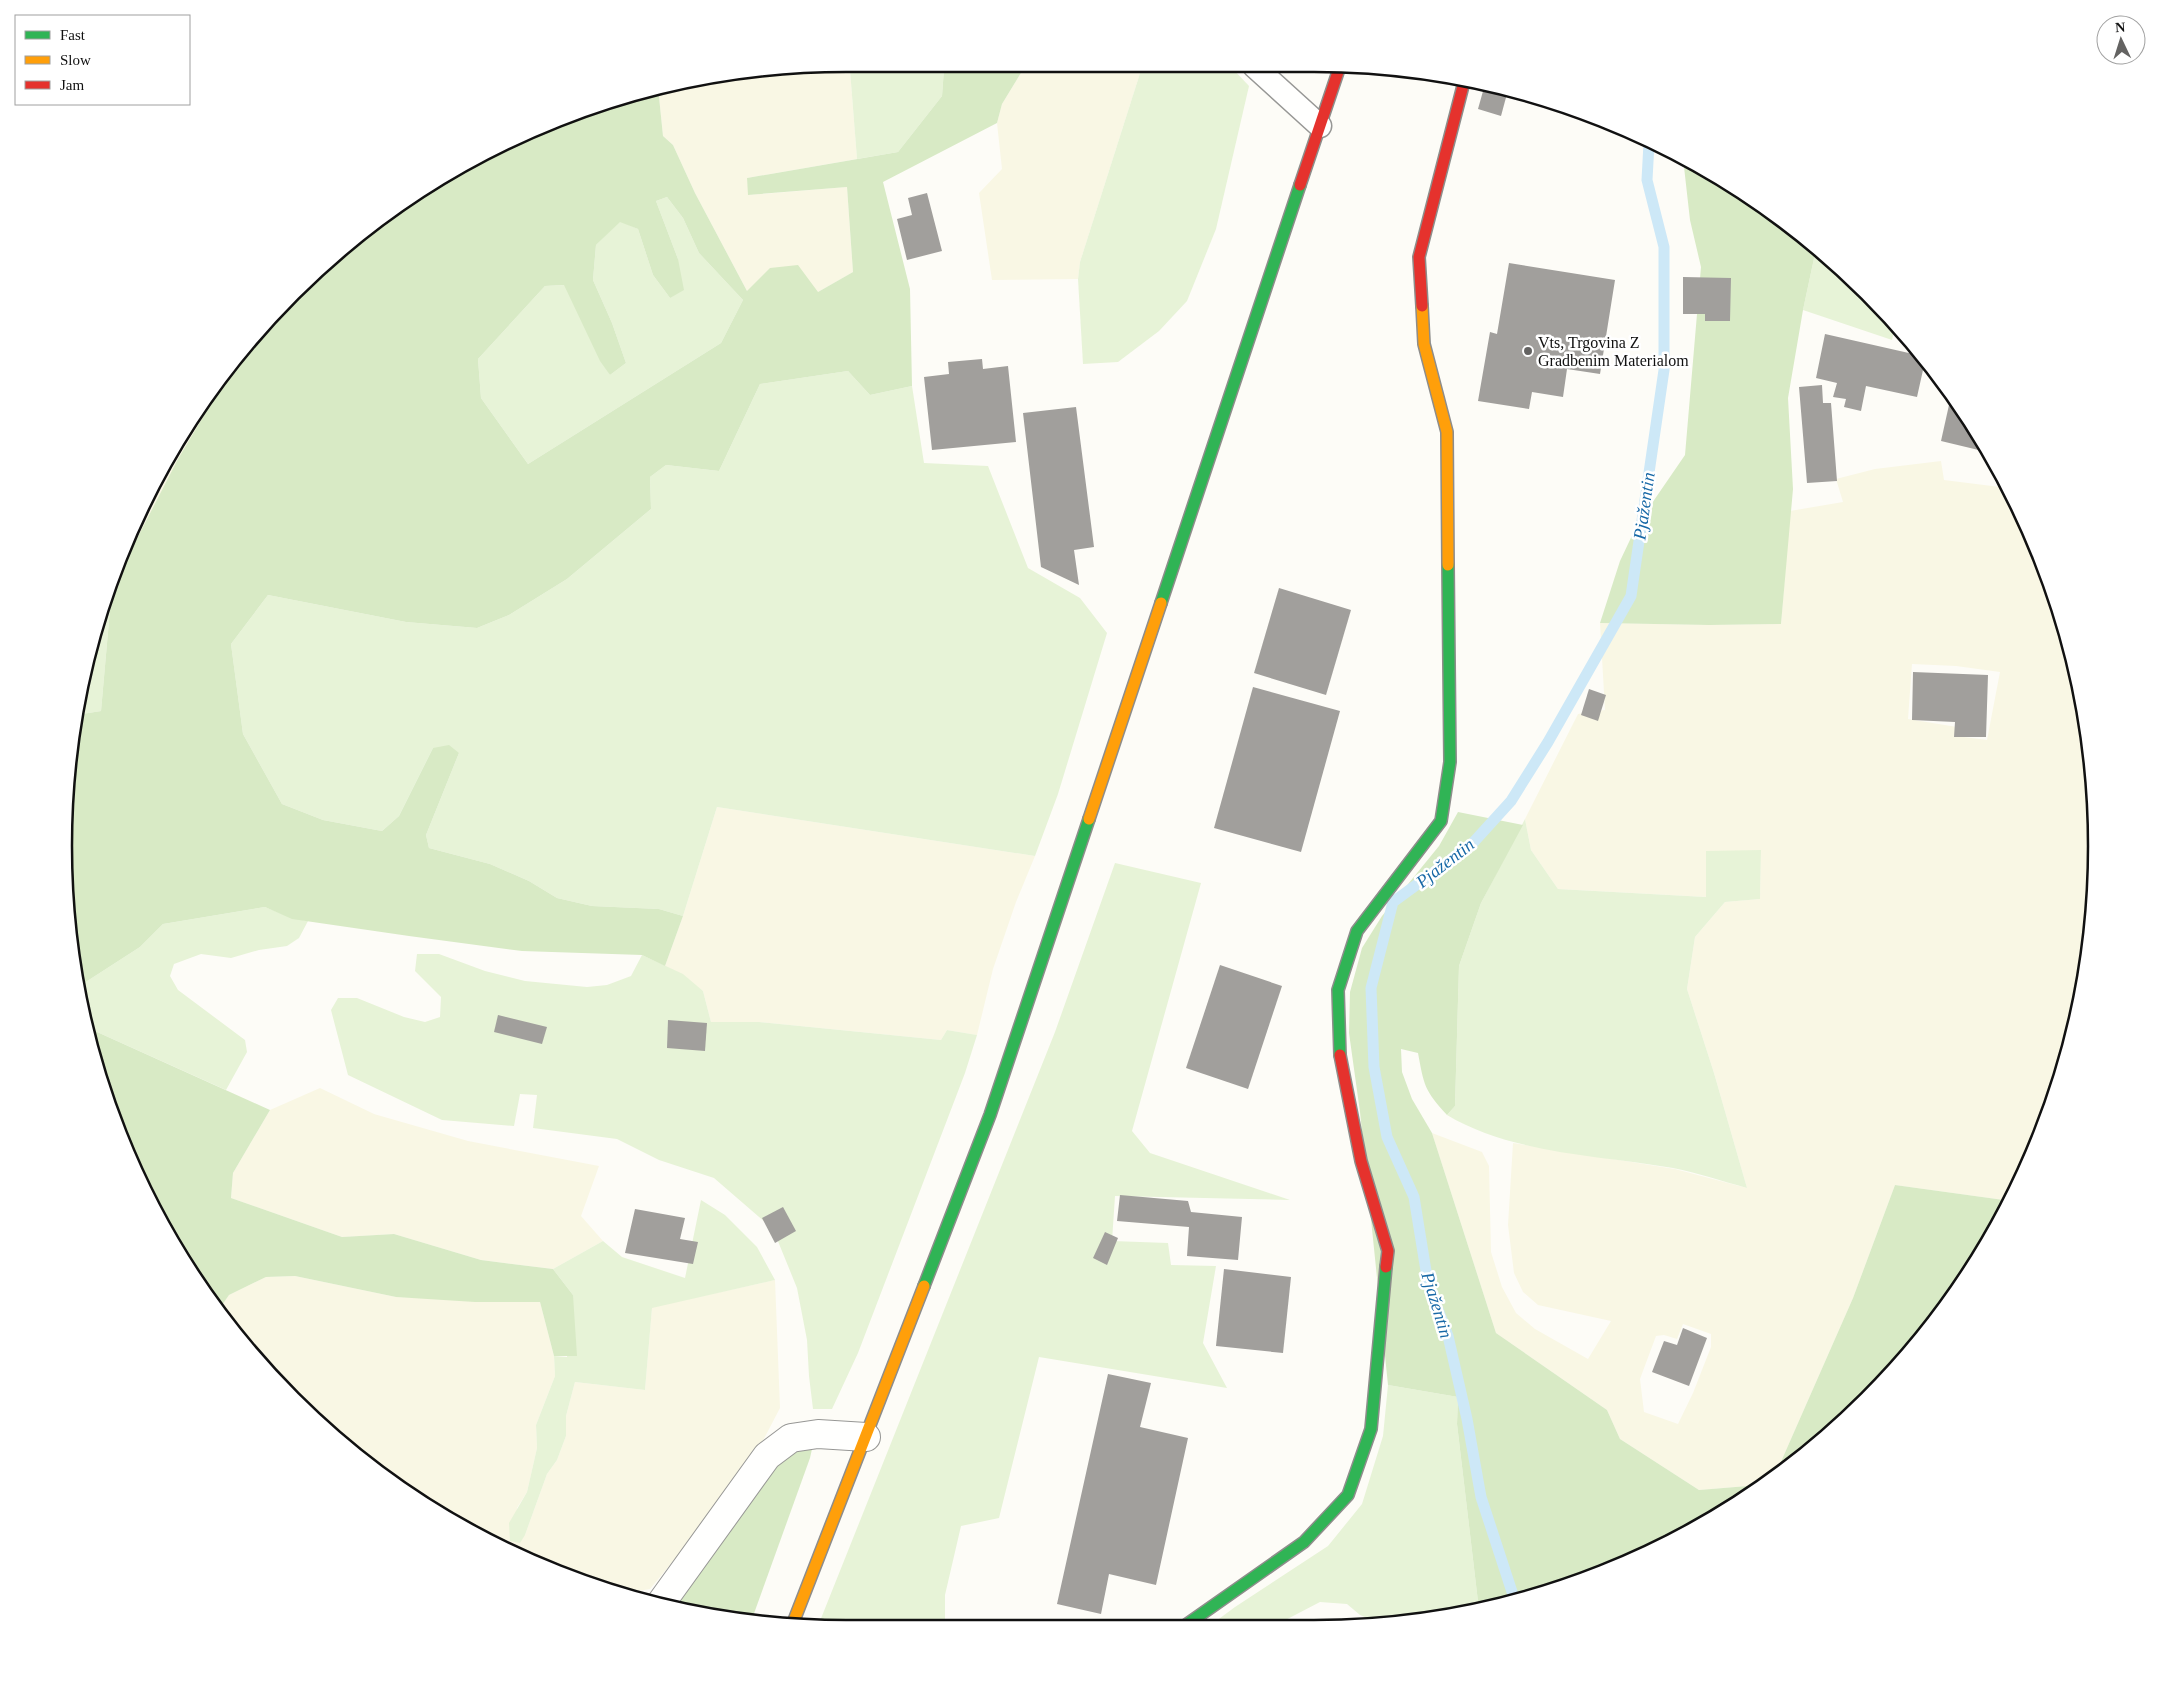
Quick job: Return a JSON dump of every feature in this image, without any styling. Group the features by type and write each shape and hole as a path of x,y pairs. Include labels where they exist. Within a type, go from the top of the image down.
{"street":[{"path":"795,1618 990,1115 1338,73"},
{"path":"1190,1620 1304,1542 1348,1495 1371,1429 1388,1251 1361,1161 1340,1061 1338,990 1357,931 1441,821 1450,762 1447,432 1424,344 1419,257 1463,86"},
{"path":"665,1598 767,1456 791,1438 818,1434 866,1437"}],"lane":[{"path":"1261,72 1320,126"}],"shaded area":[{"path":"850,72 857,159 747,178 749,195 847,187 853,272 818,292 747,291 695,193 673,145 663,136 659,96 695,87 745,79 795,74"},
{"path":"1022,72 1140,72 1080,262 1078,279 992,280 979,193 1002,169 997,123 1002,104"},
{"path":"216,397 128,557 152,504 176,459"},
{"path":"1941,461 1944,480 2000,487 2009,504 2030,550 2047,597 2074,695 2087,795 2087,897 2082,947 2074,997 2047,1095 2030,1142 2003,1200 1895,1185 1853,1298 1780,1464 1749,1486 1699,1490 1620,1439 1607,1410 1496,1333 1432,1133 1482,1152 1489,1166 1491,1252 1502,1287 1516,1313 1535,1329 1588,1359 1611,1321 1538,1305 1523,1292 1514,1273 1508,1225 1513,1143 1675,1169 1747,1188 1714,1073 1687,989 1695,937 1725,902 1760,899 1761,850 1707,897 1558,889 1531,850 1525,819 1578,714 1605,710 1600,623 1781,624 1790,511 1843,502 1836,479 1875,469","holes":["1912,664 1956,666 2000,672 1987,740 1956,736 1957,727 1908,719","1683,1324 1711,1334 1711,1347 1693,1393 1678,1424 1644,1412 1640,1379 1656,1336 1664,1335 1677,1339"]},
{"path":"717,807 1035,856 1016,902 993,969 977,1035 947,1030 941,1040 759,1022 711,1022 703,991 665,966 683,916"},
{"path":"320,1088 374,1114 468,1141 599,1166 581,1216 603,1241 553,1269 481,1260 394,1234 342,1237 231,1198 233,1173 270,1110"},
{"path":"295,1276 396,1297 540,1302 554,1356 555,1376 536,1425 537,1448 527,1492 517,1508 525,1535 547,1474 557,1460 566,1436 566,1416 575,1382 645,1390 652,1307 775,1280 780,1408 746,1473 650,1589 639,1591 550,1561 504,1540 459,1516 375,1460 336,1428 264,1356 223,1304 229,1295 266,1277"}],"green space":[{"path":"850,72 944,72 942,96 898,152 857,159"},
{"path":"944,72 1022,72 1002,104 997,123 883,182 910,289 912,386 870,395 848,371 760,384 719,471 666,465 650,477 651,509 567,579 509,615 477,628 406,622 268,595 231,644 243,734 282,804 323,820 382,831 399,816 433,748 449,745 459,753 426,835 429,848 490,864 529,881 557,898 592,906 659,909 683,916 665,966 642,955 522,951 292,919 265,907 163,924 140,947 85,983 74,897 72,846 74,795 84,714 101,711 110,610 114,597 131,551 178,459 207,410 232,375 264,336 299,299 336,264 375,232 459,176 504,152 550,131 597,114 659,96 663,136 673,145 695,193 747,291 770,268 798,265 818,292 853,272 847,187 748,195 747,178 898,152 942,96","holes":["667,197 683,218 699,253 743,300 721,343 528,464 481,398 478,359 545,286 564,285 600,361 610,375 626,363 612,323 593,280 596,245 620,222 638,229 653,275 670,298 684,290 678,259 656,201"]},
{"path":"1140,72 1236,72 1249,86 1216,229 1187,301 1159,331 1118,362 1083,364 1078,279 1080,262"},
{"path":"1684,166 1745,203 1786,232 1815,255 1788,398 1793,489 1781,624 1600,623 1620,561 1637,525 1685,455 1701,267 1690,220"},
{"path":"667,197 683,218 699,253 743,300 721,343 528,464 481,398 478,359 545,286 565,285 610,375 626,363 612,323 593,280 596,245 620,221 638,229 653,275 670,298 678,259 656,201"},
{"path":"1815,255 1862,299 1894,333 1892,340 1803,310"},
{"path":"848,371 870,395 912,386 924,463 988,466 1028,568 1080,598 1107,633 1058,794 1035,856 717,807 683,916 659,909 592,906 557,898 529,881 490,864 429,848 426,835 459,753 433,748 399,816 382,831 323,820 282,804 243,734 231,644 268,595 406,622 477,628 509,615 567,579 651,509 650,477 666,465 719,471 760,384"},
{"path":"110,610 101,711 84,714 99,646"},
{"path":"1458,812 1523,825 1481,903 1459,966 1455,1106 1447,1115 1426,1087 1418,1053 1401,1049 1402,1072 1412,1099 1432,1133 1496,1333 1607,1410 1620,1439 1699,1490 1749,1486 1702,1516 1657,1540 1611,1561 1564,1578 1478,1602 1457,1424 1458,1397 1388,1385 1360,1112 1349,1033 1350,992 1362,948 1382,916 1439,846"},
{"path":"1525,819 1531,850 1558,889 1706,897 1706,851 1761,850 1760,899 1725,902 1695,937 1687,989 1714,1073 1747,1188 1673,1168 1557,1151 1499,1138 1472,1128 1447,1115 1455,1106 1459,966 1481,903"},
{"path":"1115,863 1201,883 1132,1131 1150,1153 1290,1200 1115,1196 1112,1241 1168,1243 1171,1265 1216,1266 1203,1343 1227,1388 1039,1357 999,1518 961,1526 945,1595 945,1620 821,1619 1055,1032"},
{"path":"265,907 292,918 308,921 299,938 287,946 259,950 231,958 201,954 174,964 170,976 178,990 245,1040 247,1052 226,1090 95,1031 85,983 140,947 163,924"},
{"path":"417,954 439,954 485,971 525,981 587,987 607,985 631,976 642,955 683,974 703,991 711,1022 759,1022 941,1040 947,1030 977,1035 965,1073 858,1353 832,1409 813,1409 807,1340 797,1288 773,1229 714,1178 659,1160 617,1139 533,1128 537,1095 520,1094 514,1126 442,1120 348,1075 331,1010 338,998 357,998 404,1017 425,1022 440,1017 441,997 415,971"},
{"path":"95,1031 270,1110 233,1173 231,1198 342,1237 394,1234 481,1260 553,1269 573,1295 577,1356 554,1356 540,1302 475,1302 396,1297 295,1276 266,1277 229,1295 223,1304 176,1233 152,1188 131,1142 114,1095"},
{"path":"1895,1185 2003,1200 1985,1233 1958,1276 1929,1317 1897,1356 1825,1428 1780,1464 1853,1298"},
{"path":"701,1200 725,1215 757,1247 775,1280 652,1308 645,1390 575,1382 566,1416 566,1436 557,1460 547,1474 525,1535 520,1543 510,1541 509,1523 527,1492 537,1448 536,1425 555,1376 554,1356 567,1357 573,1295 553,1269 603,1241 622,1257 685,1278"},
{"path":"1388,1385 1458,1397 1457,1424 1478,1602 1416,1613 1367,1618 1360,1615 1347,1604 1320,1602 1285,1620 1217,1620 1328,1546 1362,1504 1383,1436"},
{"path":"802,1448 812,1449 754,1614 674,1600 776,1458"}],"building":[{"path":"1483,91 1506,97 1501,116 1478,109"},
{"path":"927,193 942,251 907,260 897,219 912,215 908,198"},
{"name":"Vts, Trgovina Z Gradbenim Materialom","path":"1509,263 1615,280 1600,374 1567,369 1563,397 1532,392 1529,409 1478,401 1490,332 1497,334"},
{"path":"1683,277 1731,278 1730,321 1705,321 1705,314 1683,314"},
{"path":"1825,334 1911,354 1923,368 1917,397 1866,386 1861,411 1844,407 1846,399 1833,397 1837,383 1816,378"},
{"path":"982,359 983,369 1008,366 1016,442 932,450 924,377 949,374 948,362"},
{"path":"1822,385 1823,403 1831,403 1837,481 1807,483 1799,387"},
{"path":"1949,404 1979,450 1941,441"},
{"path":"1076,407 1094,547 1074,550 1079,585 1041,567 1023,413"},
{"path":"1279,588 1351,610 1326,695 1254,673"},
{"path":"1913,672 1988,675 1986,737 1954,737 1955,722 1912,720"},
{"path":"1253,687 1340,711 1301,852 1214,828"},
{"path":"1589,689 1606,695 1598,721 1581,715"},
{"path":"1220,965 1282,986 1248,1089 1186,1068"},
{"path":"498,1015 547,1027 542,1044 494,1032"},
{"path":"668,1020 707,1023 705,1051 667,1048"},
{"path":"1120,1195 1188,1201 1191,1212 1242,1217 1238,1260 1187,1256 1189,1227 1117,1221"},
{"path":"783,1207 796,1231 775,1243 762,1218"},
{"path":"635,1209 685,1218 680,1239 698,1242 693,1264 625,1253"},
{"path":"1105,1232 1118,1238 1107,1265 1093,1258"},
{"path":"1224,1269 1291,1277 1283,1353 1216,1346"},
{"path":"1683,1328 1707,1338 1689,1386 1652,1372 1664,1341 1677,1345"},
{"path":"1108,1374 1151,1383 1140,1427 1188,1438 1156,1585 1109,1574 1101,1614 1057,1604"}],"waterway":[{"name":"Pjažentin","path":"1513,1594 1481,1497 1467,1419 1448,1336 1428,1283 1414,1197 1387,1137 1374,1067 1371,988 1393,902 1471,845 1511,801 1548,742 1631,596 1664,370 1664,247 1647,180 1649,148"}],"traffic: fast":[{"path":"1161,603 1300,185"},
{"path":"1340,1055 1338,990 1357,931 1441,821 1450,762 1448,565"},
{"path":"924,1286 990,1115 1089,819"},
{"path":"1193,1620 1304,1542 1348,1495 1371,1429 1386,1267"}],"traffic: slow":[{"path":"1422,306 1424,344 1447,432 1448,565"},
{"path":"1089,819 1161,603"},
{"path":"795,1618 924,1286"}],"traffic: jam":[{"path":"1300,185 1338,73"},
{"path":"1422,306 1419,257 1463,86"},
{"path":"1340,1055 1361,1161 1388,1251 1386,1267"}],"place":[{"name":"Vts, Trgovina Z Gradbenim Materialom","path":"1528,351"}]}
